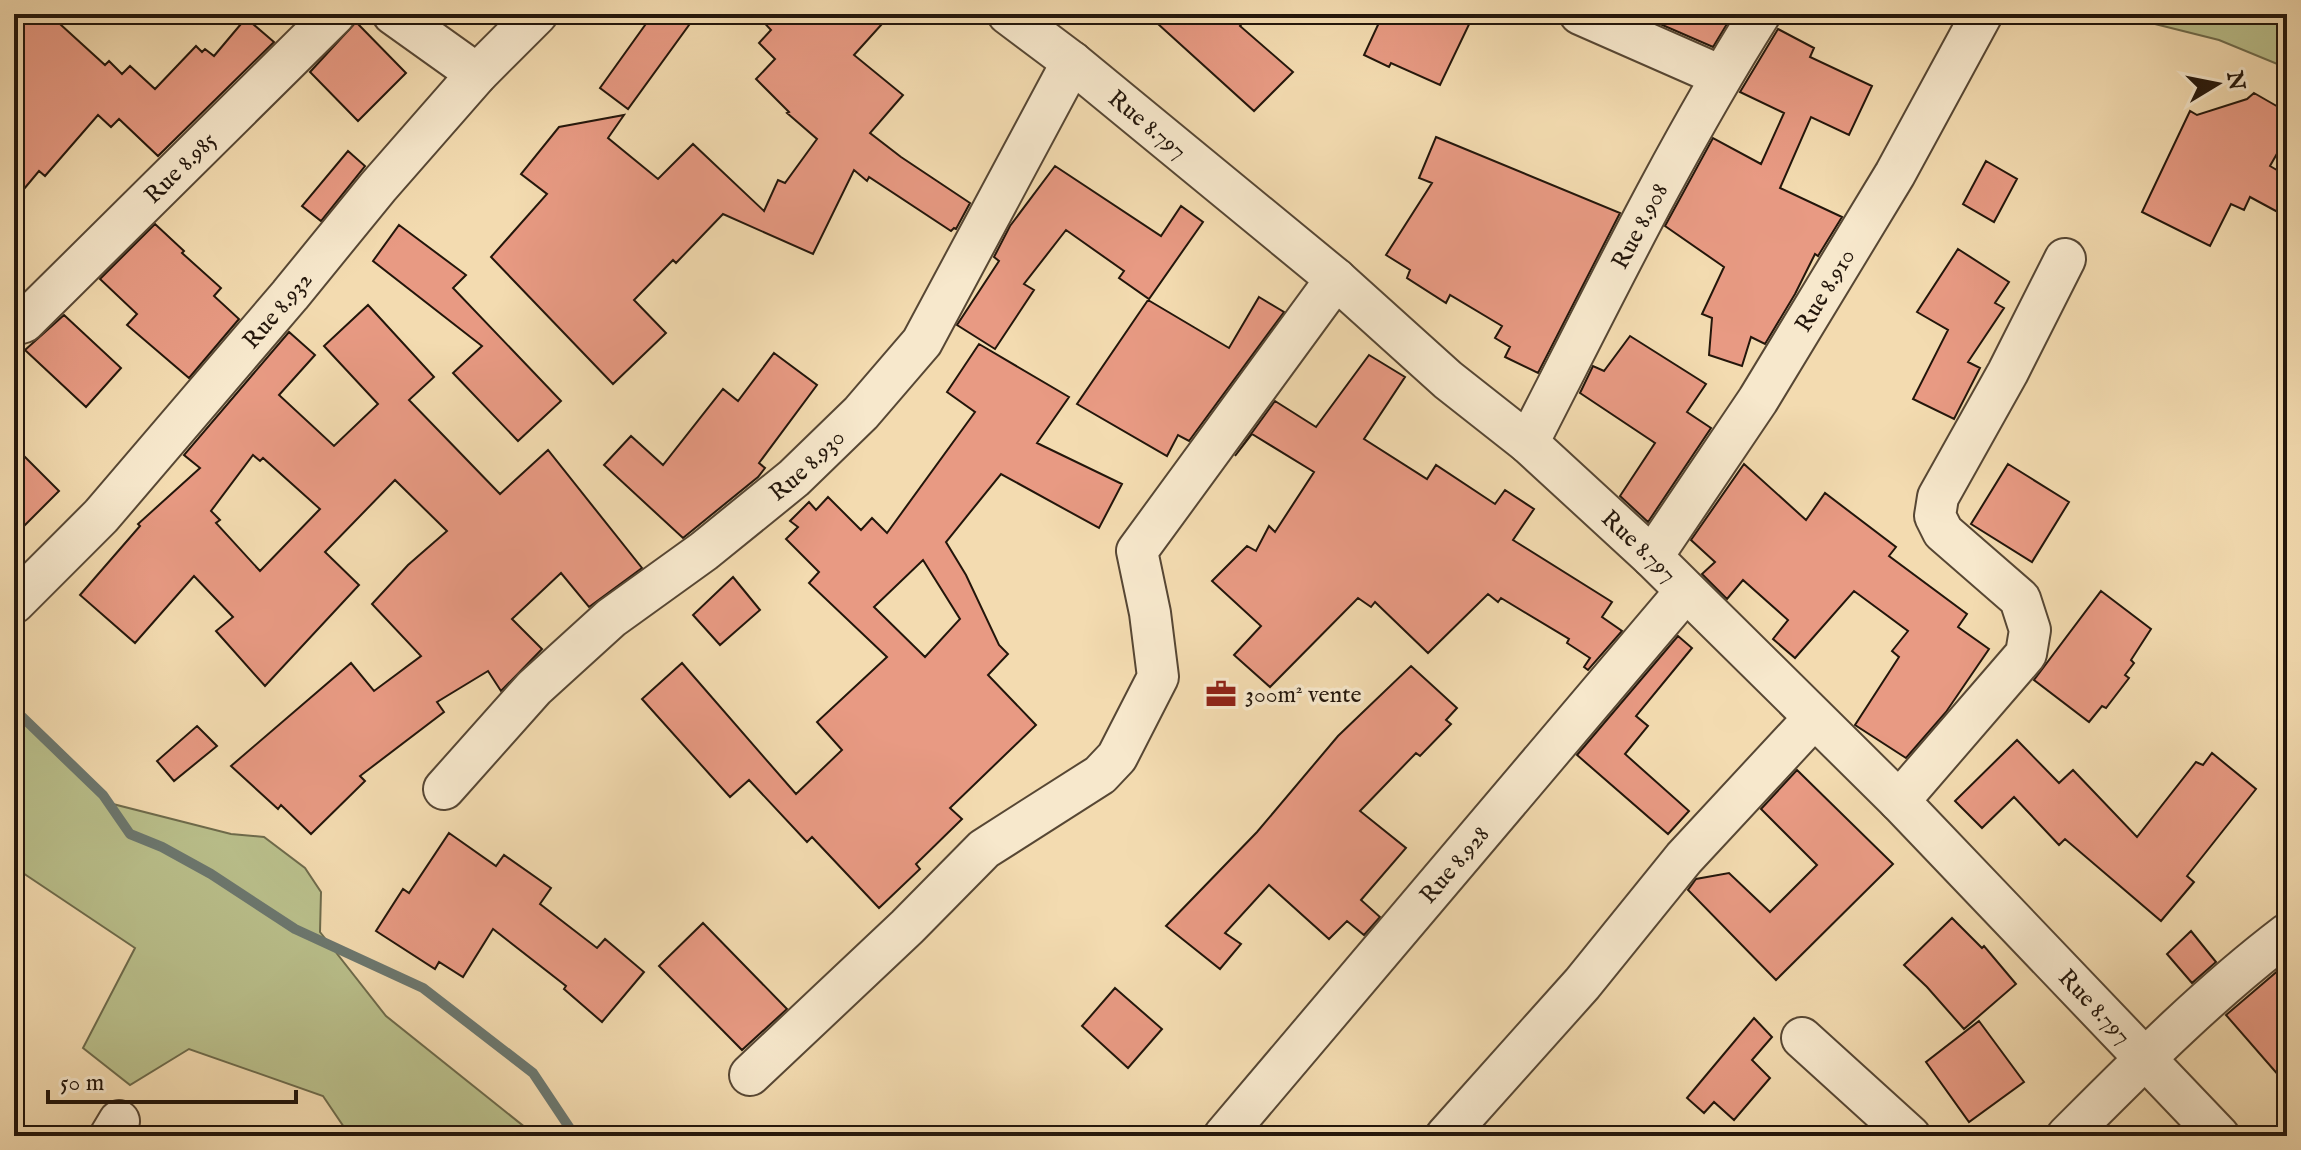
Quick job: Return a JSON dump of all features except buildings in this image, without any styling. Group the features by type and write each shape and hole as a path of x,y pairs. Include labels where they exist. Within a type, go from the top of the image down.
{"street":[{"name":"Rue 8.985","path":"19,323 335,14"},
{"path":"393,14 477,74"},
{"name":"Rue 8.932","path":"14,603 101,516 378,187 477,74 537,14"},
{"name":"Rue 8.797","path":"1008,14 1072,62 1336,279 1448,380 1528,443 1652,557 1899,801 2219,1136"},
{"path":"1580,14 1721,76"},
{"name":"Rue 8.908","path":"1528,443 1655,195 1721,76 1760,14"},
{"name":"Rue 8.910","path":"1652,557 1758,400 1895,174 1982,14"},
{"name":"Rue 8.930","path":"444,789 534,688 611,618 704,551 794,478 861,413 922,342 1072,62"},
{"path":"1899,801 2026,654 2030,630 2020,599 1943,532 1935,516 1938,497 2008,372 2065,259"},
{"path":"750,1075 907,927 984,849 1100,775 1117,757 1158,677 1150,613 1137,551 1336,279"},
{"name":"Rue 8.928","path":"1224,1136 1685,592"},
{"path":"1446,1136 1582,984 1684,858 1814,718"},
{"path":"2067,1136 2145,1058 2252,961 2287,934"},
{"path":"1802,1038 1910,1136"}],"green space":[{"path":"2115,14 2287,14 2287,68 2219,40"},
{"path":"14,709 113,804 231,834 264,837 305,868 321,892 320,932 386,1016 536,1136 350,1136 323,1096 189,1049 130,1085 83,1048 135,948 14,867"}],"waterway":[{"path":"14,709 103,795 130,834 162,847 211,874 295,929 423,988 533,1073 575,1136"}],"place":[{"name":"300m² vente","path":"1221,694"}]}
